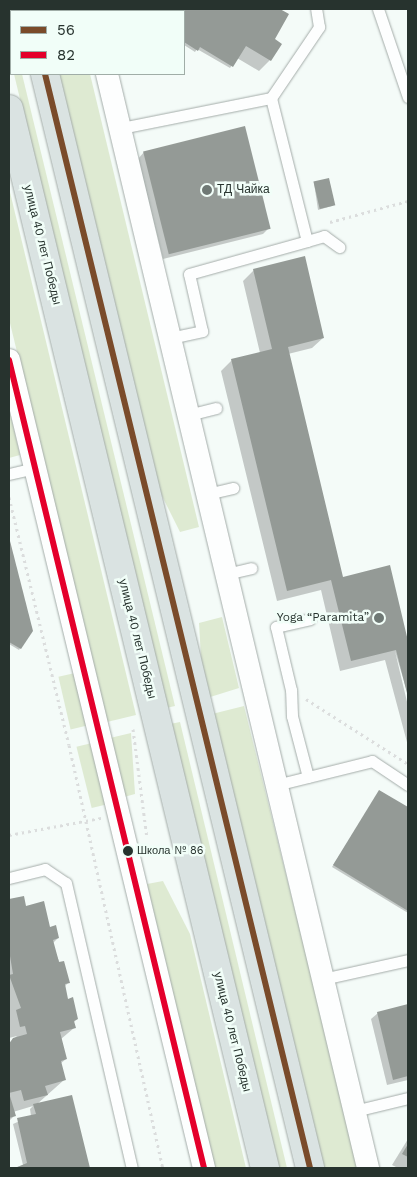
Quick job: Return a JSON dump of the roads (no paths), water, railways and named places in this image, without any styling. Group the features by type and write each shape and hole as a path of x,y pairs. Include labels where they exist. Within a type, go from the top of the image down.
{"main road":[{"path":"45,75 310,1168"},
{"name":"улица 40 лет Победы","path":"9,109 265,1168"}],"street":[{"path":"107,75 368,1168"},
{"path":"9,360 204,1168"}],"lane":[{"path":"121,128 271,98 319,27 316,9"},
{"path":"378,9 408,97"},
{"path":"271,98 307,241"},
{"path":"170,338 202,331 189,274 324,236 340,247"},
{"path":"188,415 216,408"},
{"path":"9,474 35,468"},
{"path":"207,494 233,488"},
{"path":"226,574 251,568"},
{"path":"308,777 292,716 291,690 276,627 310,619"},
{"path":"276,785 372,761 408,785"},
{"path":"9,878 45,869 66,883 132,1168"},
{"path":"323,979 408,960"},
{"path":"354,1111 408,1098"}],"place":[{"name":"ТД Чайка","path":"207,190"},
{"name":"Yoga “Paramita”","path":"379,618"},
{"name":"Школа № 86","path":"128,851"}]}
